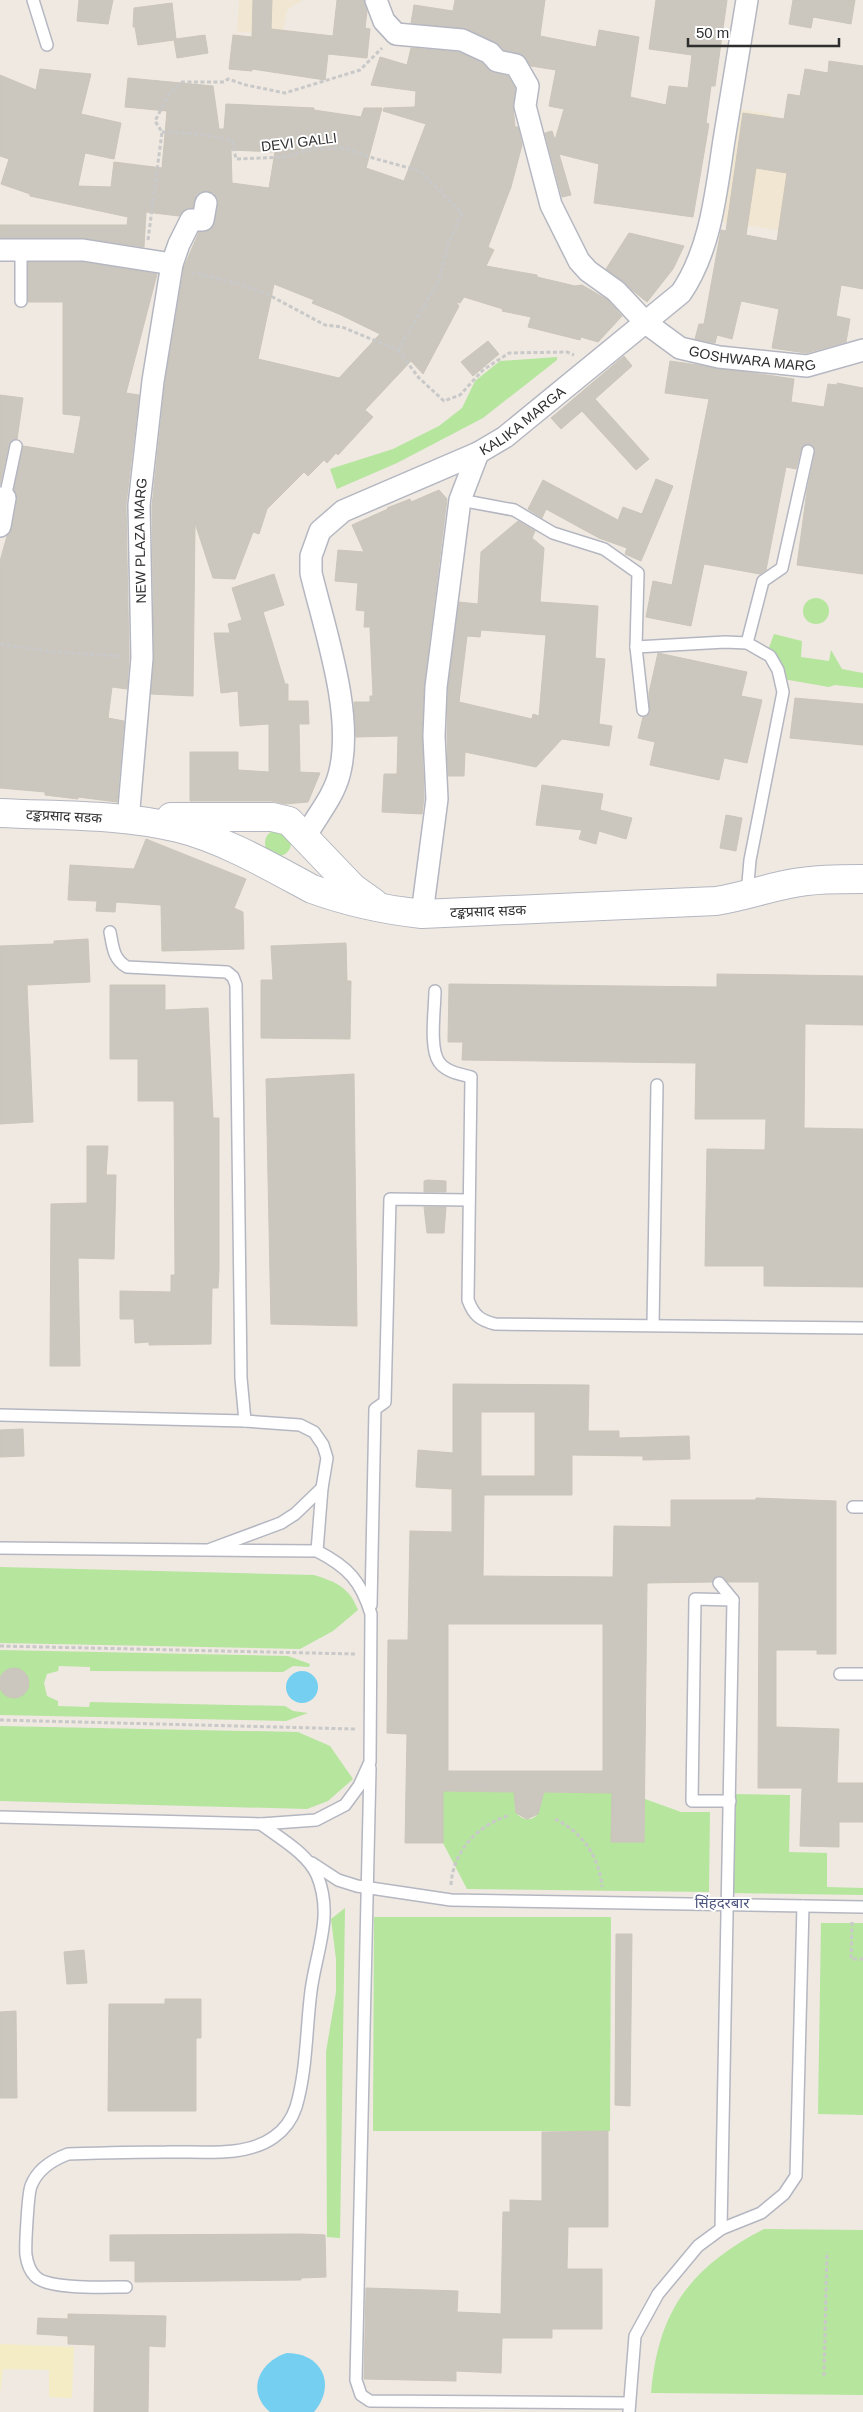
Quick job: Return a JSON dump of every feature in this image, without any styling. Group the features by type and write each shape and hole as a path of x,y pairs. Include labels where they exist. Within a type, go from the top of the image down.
{"street":[{"path":"376,0 384,21 396,34"},
{"name":"KALIKA MARGA","path":"304,839 339,776 343,740 342,708 311,573 311,556 314,543 320,531 343,511 478,453 505,437 682,293 694,274 704,246 716,190 747,0"},
{"name":"GOSHWARA MARG","path":"396,34 462,40 490,53 497,61 516,65 528,86 525,106 551,204 578,261 588,271 616,291 646,324 680,348 719,357 807,366 863,350"},
{"name":"NEW PLAZA MARG","path":"128,820 142,658 139,505 153,381 172,264 179,244 191,220 203,220 206,203"},
{"path":"10,250 83,250 172,264"},
{"path":"422,914 437,799 434,736 436,687 460,500 478,453"},
{"path":"0,526 2,498"},
{"path":"304,839 300,859 290,868 264,864 250,844 251,833 258,824 272,817 295,815 312,809 329,797"},
{"name":"टङ्कप्रसाद सडक","path":"0,813 128,820 190,817 272,817 289,821 299,828 304,839 353,888 386,910"},
{"name":"टङ्कप्रसाद सडक","path":"128,820 177,828 199,834 312,889 386,910 422,914 716,901 747,896 789,884 828,879 863,878"}],"lane":[{"path":"33,0 47,46"},
{"path":"10,250 21,301"},
{"path":"2,498 16,446"},
{"path":"747,643 763,581 782,568 808,451"},
{"path":"460,500 514,510 554,533 604,549 638,574 636,647 643,710"},
{"path":"636,647 747,643 770,656 778,670 783,692 750,860 747,896"},
{"path":"110,932 114,953 119,962 127,967 227,972 233,977 236,985 240,1378 245,1421"},
{"path":"435,991 434,1050 439,1062 449,1071 470,1077 468,1300 473,1312 480,1320 495,1324 863,1328"},
{"path":"653,1325 657,1085"},
{"path":"469,1200 390,1198 385,1402 375,1409 371,1730 356,2380 361,2395 370,2401 629,2408 635,2336 646,2314 678,2268 698,2246 721,2229 761,2213 784,2194 796,2176 803,1906"},
{"path":"0,1415 245,1421 300,1425 314,1432 323,1445 327,1458 322,1488 317,1551"},
{"path":"206,1551 281,1523 295,1514 322,1488"},
{"path":"0,1548 317,1551 340,1563 354,1578 365,1594 371,1614"},
{"path":"719,1583 733,1600 721,2229"},
{"path":"730,1802 692,1801 693,1724 695,1599 733,1600"},
{"path":"840,1674 863,1674"},
{"path":"0,1817 262,1824 316,1820 345,1805 359,1786 370,1762"},
{"path":"262,1824 307,1860 338,1880 367,1888 451,1900 857,1907"},
{"path":"126,2287 74,2287 54,2284 36,2278 29,2266 26,2254 30,2186 41,2170 54,2159 68,2154 236,2150 265,2142 274,2137 288,2124 296,2107 300,2090 311,1987 324,1935 324,1908 317,1875 307,1860"}],"path":[{"path":"141,259 147,250 162,132 155,121 169,94 182,82 224,82 228,79 246,85 285,93 360,70 396,34"},
{"name":"DEVI GALLI","path":"162,132 198,134 232,140 236,159 285,157 312,149 345,148 420,171 444,193 462,213 448,245 438,282 398,350"},
{"path":"172,264 201,276 244,286 275,299 325,325 342,327 398,350 419,378 444,401 460,395 483,370 509,353 568,352 594,365"},
{"path":"0,644 54,652 142,658"},
{"path":"0,1646 371,1654"},
{"path":"0,1720 371,1730"},
{"path":"451,1900 452,1874 462,1849 480,1829 510,1815"},
{"path":"555,1819 575,1832 593,1854 599,1870 603,1902"},
{"path":"857,1907 851,1959 863,1960"},
{"path":"824,2376 827,2252"}],"shaded area":[{"path":"239,0 303,0 287,10 282,36 237,31"},
{"path":"739,109 771,114 770,125 820,236 723,222"}],"green space":[{"path":"557,357 557,360 483,418 397,463 337,489 330,469 393,449 439,426 462,408 475,381 500,361"},
{"path":"816,598 825,602 829,611 825,620 816,624 807,620 803,611 807,602"},
{"path":"774,634 802,641 801,657 829,661 831,650 842,669 863,673 863,688 835,685 829,687 783,679 785,673 767,653"},
{"path":"278,830 287,834 291,843 287,852 278,856 269,852 265,843 269,834"},
{"path":"0,1567 314,1575 341,1586 350,1596 358,1610 333,1631 300,1649 0,1643"},
{"path":"0,1650 288,1656 310,1664 309,1667 293,1666 283,1672 90,1671 90,1667 59,1666 58,1671 47,1674 44,1683 47,1696 58,1701 58,1706 89,1707 90,1702 285,1706 293,1711 308,1713 286,1721 0,1715"},
{"path":"0,1726 298,1732 330,1746 353,1779 328,1801 307,1809 0,1801"},
{"path":"443,1791 522,1792 516,1803 516,1812 520,1817 527,1819 533,1818 538,1813 539,1804 534,1792 612,1793 612,1842 644,1842 645,1799 681,1812 710,1812 709,1892 467,1889 443,1843"},
{"path":"730,1794 790,1795 789,1852 827,1853 827,1887 863,1888 863,1895 728,1893"},
{"path":"345,1908 340,2238 327,2237 326,2052 336,1992 336,1959 331,1919"},
{"path":"374,1917 611,1917 610,2131 373,2131"},
{"path":"821,1923 863,1923 863,2115 818,2114"},
{"path":"764,2229 863,2230 863,2395 651,2393 661,2338 683,2294 698,2276 717,2259"}],"sand":[{"path":"0,2344 74,2347 72,2398 49,2397 49,2370 3,2369 0,2395"}],"water":[{"path":"302,1671 314,1675 318,1687 314,1699 302,1703 290,1699 286,1687 290,1675"},
{"path":"287,2353 299,2354 309,2358 322,2372 325,2381 324,2391 321,2402 314,2412 270,2412 262,2404 258,2395 257,2386 259,2378 269,2363"}],"building":[{"path":"79,0 113,0 108,24 77,21"},
{"path":"253,0 272,0 271,29 333,36 337,0 364,0 367,11 365,28 370,29 367,58 328,54 325,80 252,69 252,71 229,69 233,35 252,37"},
{"path":"455,0 545,0 540,36 596,47 599,30 639,37 630,97 666,105 669,86 688,88 692,55 649,49 656,0 727,0 715,86 711,86 706,123 709,124 693,217 594,203 599,164 559,154 571,195 562,197 545,133 552,131 555,140 564,109 549,106 556,70 531,66 523,55 504,50 495,42 467,29 411,23 414,5 453,11"},
{"path":"793,0 855,0 851,24 813,17 811,28 789,24"},
{"path":"172,3 176,39 205,35 208,53 177,58 174,40 138,45 135,27 133,27 134,8"},
{"path":"411,48 459,52 482,63 494,73 508,76 515,88 513,105 515,127 518,127 522,145 511,187 488,247 494,250 486,266 537,275 537,277 575,286 582,285 608,300 622,316 598,342 581,337 580,340 528,327 531,317 502,311 503,309 464,297 460,303 456,302 459,306 423,374 411,361 365,410 373,417 338,455 336,453 327,463 324,460 308,476 304,472 267,509 259,534 253,532 235,579 213,578 195,523 193,696 151,694 154,658 152,506 165,383 184,267 199,232 208,231 213,227 218,199 214,193 202,191 196,195 193,208 184,210 179,216 146,212 144,247 83,238 0,238 0,225 127,225 128,217 30,196 30,194 1,184 9,159 0,156 0,75 36,90 40,69 91,74 81,114 121,123 114,159 85,153 78,186 111,187 114,162 162,168 167,111 125,107 128,78 213,86 219,129 224,129 226,104 314,108 314,110 361,117 364,108 382,108 366,168 404,181 426,124 383,111 384,108 415,107 416,91 371,85 380,57 407,65","holes":["231,150 275,152 269,188 232,183","274,284 314,300 312,303 380,334 339,378 258,359"]},
{"path":"829,61 863,66 863,289 841,285 836,316 850,319 846,342 806,353 772,348 779,309 741,301 732,339 717,335 715,343 695,339 699,324 704,324 721,230 726,231 743,113 784,119 788,94 800,96 805,69 828,73","holes":["756,168 787,173 777,241 746,235"]},
{"path":"629,233 684,246 673,269 647,302 606,269"},
{"path":"28,262 82,262 157,274 126,393 139,395 126,505 129,658 127,689 112,687 108,718 124,721 117,802 78,797 78,799 45,795 45,792 0,788 0,561 7,536 12,528 17,500 14,490 23,446 74,454 81,416 63,414 63,302 28,302"},
{"path":"488,341 499,354 473,376 461,362"},
{"path":"624,356 632,366 595,399 649,459 636,470 582,411 561,429 551,418"},
{"path":"670,361 794,379 791,402 824,407 828,384 837,385 837,383 863,388 863,574 797,565 807,491 815,453 813,446 806,444 801,449 796,469 786,467 766,570 760,574 704,564 691,626 646,617 653,581 672,585 709,399 665,393"},
{"path":"0,395 23,398 17,439 9,444 0,485"},
{"path":"656,479 673,486 641,561 625,554 627,548 599,538 546,509 542,518 528,509 543,480 618,520 623,507 642,514"},
{"path":"439,490 447,499 424,686 422,737 424,798 422,814 382,812 384,774 397,774 398,736 356,737 354,702 370,702 370,696 373,696 370,627 364,627 365,611 356,610 358,583 335,581 338,550 364,552 352,525 387,508 410,499 411,502"},
{"path":"518,521 535,531 532,538 544,548 540,602 598,606 595,658 605,659 599,724 612,726 609,746 562,739 536,767 465,752 464,776 448,776 448,688 459,602 478,604 481,552","holes":["481,630 546,635 539,716 533,714 532,719 459,702 467,636 480,637"]},
{"path":"274,574 284,605 263,612 285,684 288,684 288,701 308,701 309,724 299,724 300,772 320,773 308,802 285,804 272,801 190,801 190,752 238,752 238,770 269,772 269,724 240,726 238,691 221,693 214,633 230,633 228,624 242,620 232,588"},
{"path":"658,653 747,672 741,696 762,700 747,763 724,758 719,780 650,765 655,742 638,738 643,717 650,713 649,693"},
{"path":"795,698 863,704 863,745 790,738"},
{"path":"542,785 603,794 600,810 632,818 626,839 599,831 596,844 579,839 582,830 536,825"},
{"path":"726,815 742,818 736,851 720,848"},
{"path":"146,839 246,879 234,908 243,912 244,949 162,951 161,905 116,902 115,912 96,911 97,901 68,900 70,865 134,869"},
{"path":"88,939 90,982 27,985 33,1122 0,1124 0,946 54,944 54,941"},
{"path":"346,943 347,981 351,981 350,1039 261,1038 261,980 273,980 271,946"},
{"path":"717,974 863,976 863,1025 805,1024 804,1128 863,1129 863,1287 764,1286 764,1266 705,1266 707,1149 765,1150 766,1119 695,1119 696,1063 462,1060 463,1042 448,1042 449,984 717,987"},
{"path":"110,985 165,985 165,1010 208,1008 213,1118 219,1118 219,1270 218,1288 212,1288 211,1344 149,1345 149,1342 135,1343 134,1319 120,1319 120,1291 171,1292 171,1275 175,1275 174,1101 138,1101 138,1059 110,1059"},
{"path":"354,1074 357,1326 271,1324 266,1079"},
{"path":"87,1146 108,1146 106,1175 116,1175 114,1259 78,1258 80,1366 50,1366 51,1204 87,1203"},
{"path":"424,1181 446,1181 446,1192 424,1192"},
{"path":"424,1207 446,1207 444,1233 427,1233"},
{"path":"453,1384 589,1385 588,1431 619,1431 619,1438 689,1436 690,1459 643,1460 643,1456 572,1455 572,1495 484,1495 483,1576 613,1577 614,1526 671,1527 671,1500 756,1500 756,1498 836,1501 836,1654 817,1654 817,1650 776,1650 776,1727 839,1729 837,1783 863,1783 863,1822 839,1822 839,1847 800,1846 802,1788 758,1788 759,1582 728,1582 718,1576 712,1582 647,1583 644,1842 611,1842 612,1793 544,1792 538,1814 527,1819 516,1813 514,1792 443,1791 443,1843 405,1843 407,1734 387,1733 388,1640 408,1640 410,1531 452,1532 452,1489 416,1487 418,1450 453,1453","holes":["481,1412 535,1412 535,1476 481,1476","448,1624 603,1624 603,1771 448,1771"]},
{"path":"23,1429 24,1456 0,1457 0,1430"},
{"path":"14,1668 25,1672 29,1683 25,1694 14,1698 3,1694 -1,1683 3,1672"},
{"path":"616,1934 632,1934 630,2106 615,2105"},
{"path":"84,1950 87,1983 67,1984 64,1952"},
{"path":"165,1999 201,1999 201,2038 196,2038 196,2111 108,2111 109,2004 165,2004"},
{"path":"16,2011 17,2098 0,2098 0,2012"},
{"path":"608,2131 608,2227 568,2227 567,2269 602,2269 602,2329 552,2329 552,2338 502,2338 501,2373 456,2371 456,2381 364,2379 366,2288 458,2291 457,2312 501,2314 503,2212 510,2212 510,2200 542,2201 542,2132"},
{"path":"110,2235 325,2235 326,2277 301,2278 301,2280 135,2282 135,2261 110,2261"},
{"path":"68,2314 166,2316 165,2347 149,2346 148,2412 94,2412 95,2345 68,2344 68,2336 37,2334 38,2318 68,2319"}],"district":[{"name":"सिंहदरबार","path":"722,1903"}]}
